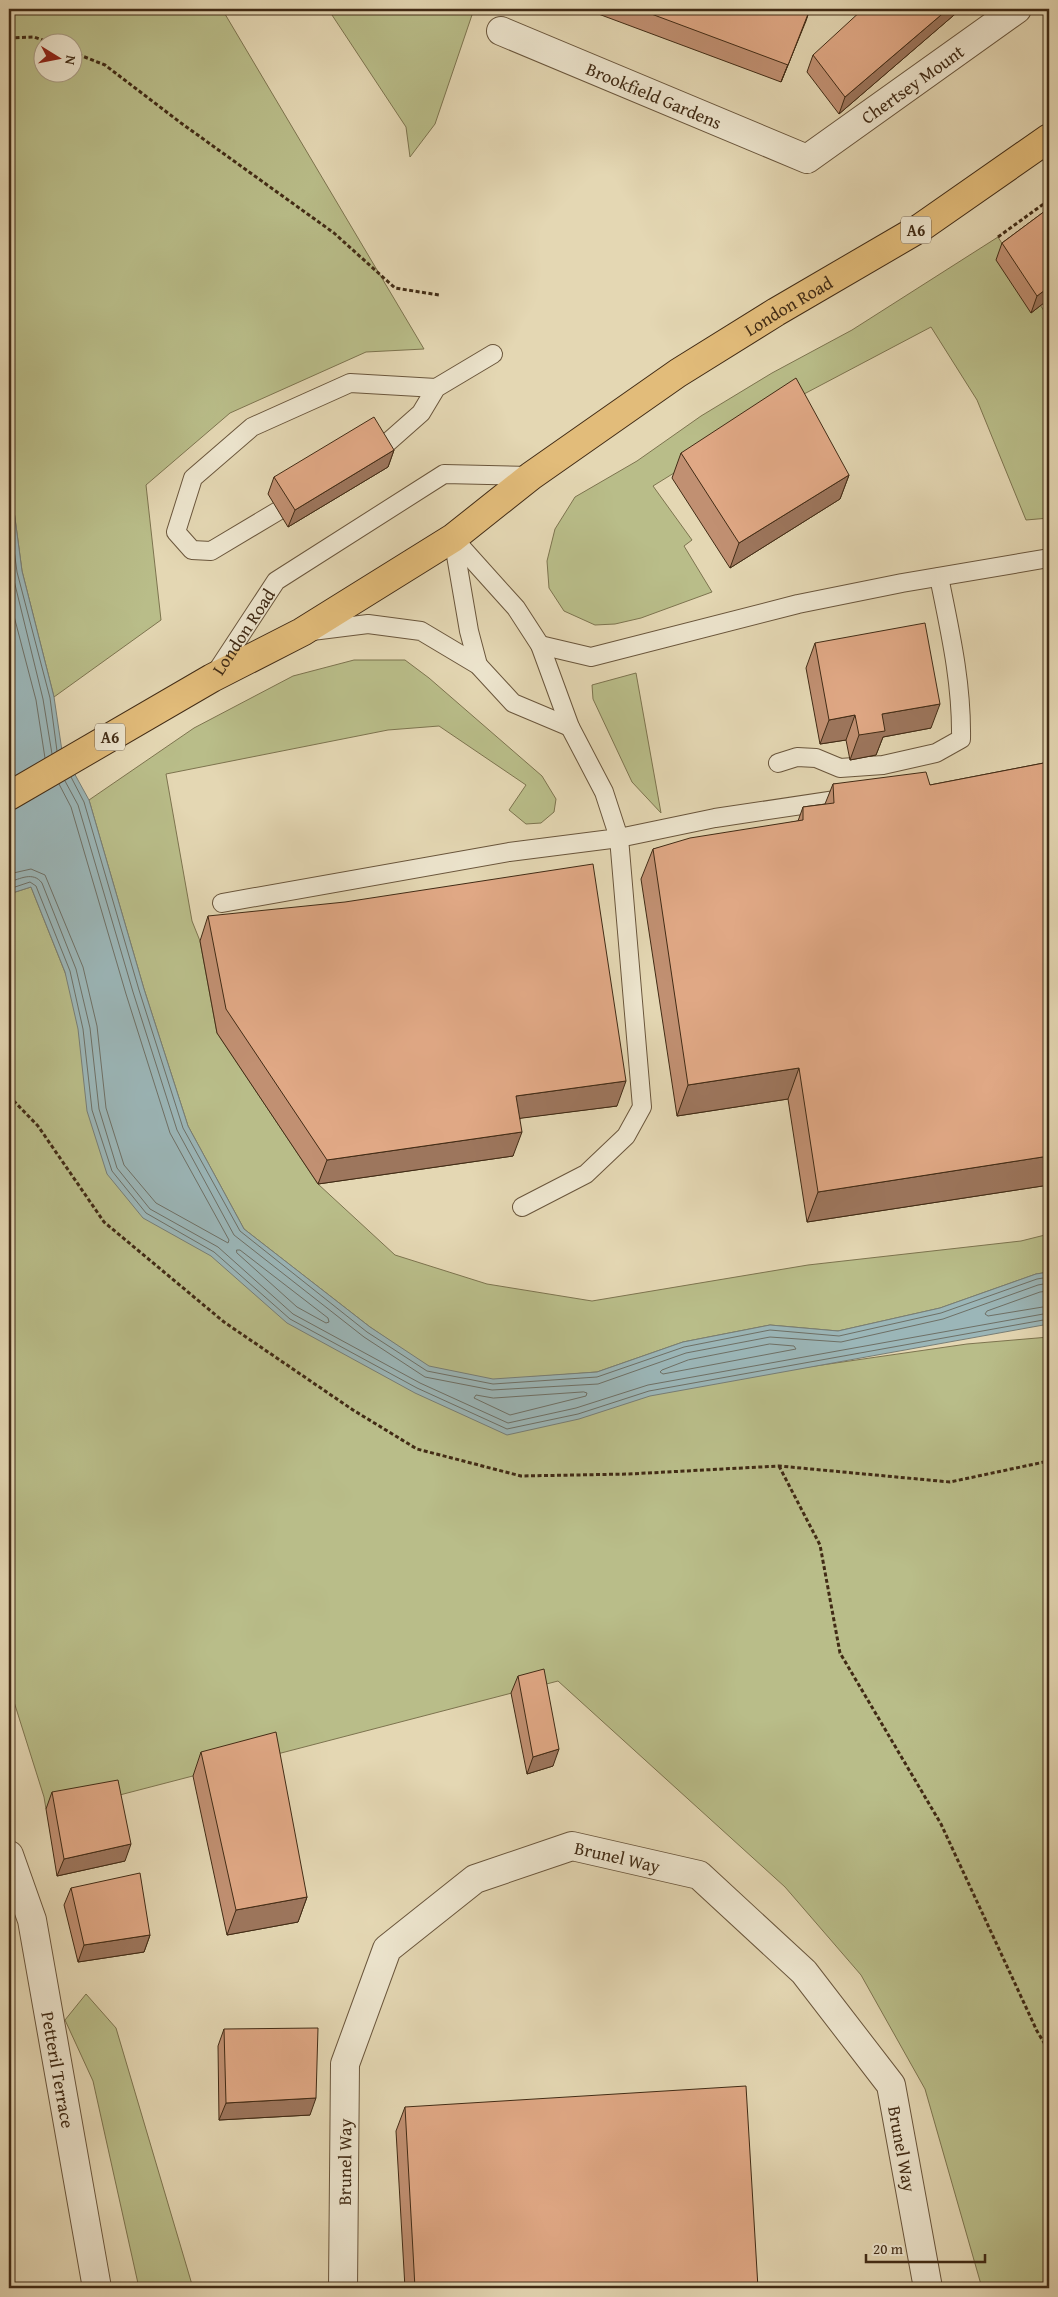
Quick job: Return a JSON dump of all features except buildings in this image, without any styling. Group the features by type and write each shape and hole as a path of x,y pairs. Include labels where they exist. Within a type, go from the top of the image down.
{"main road":[{"name":"London Road","path":"212,678 302,632 453,538 531,476 678,373 776,312 920,228 1049,138"},
{"name":"A6","path":"9,796 212,678"}],"street":[{"name":"Chertsey Mount","path":"808,159 1017,9"},
{"name":"Brookfield Gardens","path":"501,31 808,159"},
{"name":"Brunel Way","path":"343,2288 345,2064 387,1949 475,1880 572,1846 699,1875 804,1972 891,2085 928,2288"},
{"name":"Petteril Terrace","path":"9,1858 32,1920 97,2288"}],"lane":[{"path":"378,451 421,414 436,388 493,354"},
{"path":"278,511 211,551 192,550 176,532 192,478 252,427 350,384 436,388"},
{"name":"London Road","path":"212,678 276,581 444,474 531,476"},
{"path":"453,538 516,608 540,645 570,727 604,792 619,838 642,1107 626,1136 586,1174 522,1207"},
{"path":"453,538 469,631 478,665"},
{"path":"540,645 591,657 798,604 902,583 1049,558"},
{"path":"778,762 798,757 816,758 840,768 883,765 936,753 961,739 961,703 954,648 939,577"},
{"path":"302,632 368,624 421,631 478,665 513,702 570,727"},
{"path":"222,903 509,852 619,838 715,818 865,796"}],"path":[{"path":"9,38 32,37"},
{"path":"82,56 105,65 181,123 334,233 395,288 439,295"},
{"path":"998,238 1049,200"},
{"path":"9,1096 38,1126 104,1222 224,1322 353,1410 418,1449 521,1476 628,1474 779,1466 950,1482 1049,1461"},
{"path":"779,1466 820,1545 840,1654 941,1824 1037,2031 1049,2051"}],"green space":[{"path":"9,9 222,9 424,349 366,352 230,413 146,485 161,620 54,697 22,571 9,473"},
{"path":"328,9 474,9 435,124 410,157 406,127"},
{"path":"998,237 1044,311 1049,314 1049,518 1026,520 977,400 931,327 787,403 653,486 692,540 684,546 712,592 641,618 615,624 595,625 564,611 549,588 547,561 555,529 575,497 637,461 701,416 772,373 852,330"},
{"path":"354,660 405,660 429,678 542,776 556,799 554,812 541,823 526,824 509,810 526,785 439,726 388,730 166,774 192,921 200,941 217,1033 318,1184 395,1255 487,1284 592,1301 808,1265 1021,1241 1049,1234 1049,1272 1036,1274 940,1308 838,1331 770,1325 683,1342 597,1372 532,1377 628,1393 967,1344 1049,1337 1049,2288 982,2288 925,2089 861,1975 785,1887 558,1681 112,1797 46,1809 44,1797 9,1686 9,894 31,887 153,1193 415,1358 370,1327 244,1229 188,1126 144,989 89,800 194,728 293,676"},
{"path":"636,673 661,813 632,782 593,699 592,685"},
{"path":"86,1994 116,2028 193,2288 139,2288 93,2081 65,2020"}],"water":[{"path":"9,473 22,571 54,697 62,751 89,800 144,989 188,1126 244,1229 370,1327 429,1366 493,1379 597,1372 683,1342 770,1325 838,1331 940,1308 1036,1274 1049,1272 1049,1324 650,1396 579,1419 507,1435 415,1393 287,1323 211,1256 143,1218 107,1174 87,1111 78,1029 65,972 31,887 9,894"}]}
